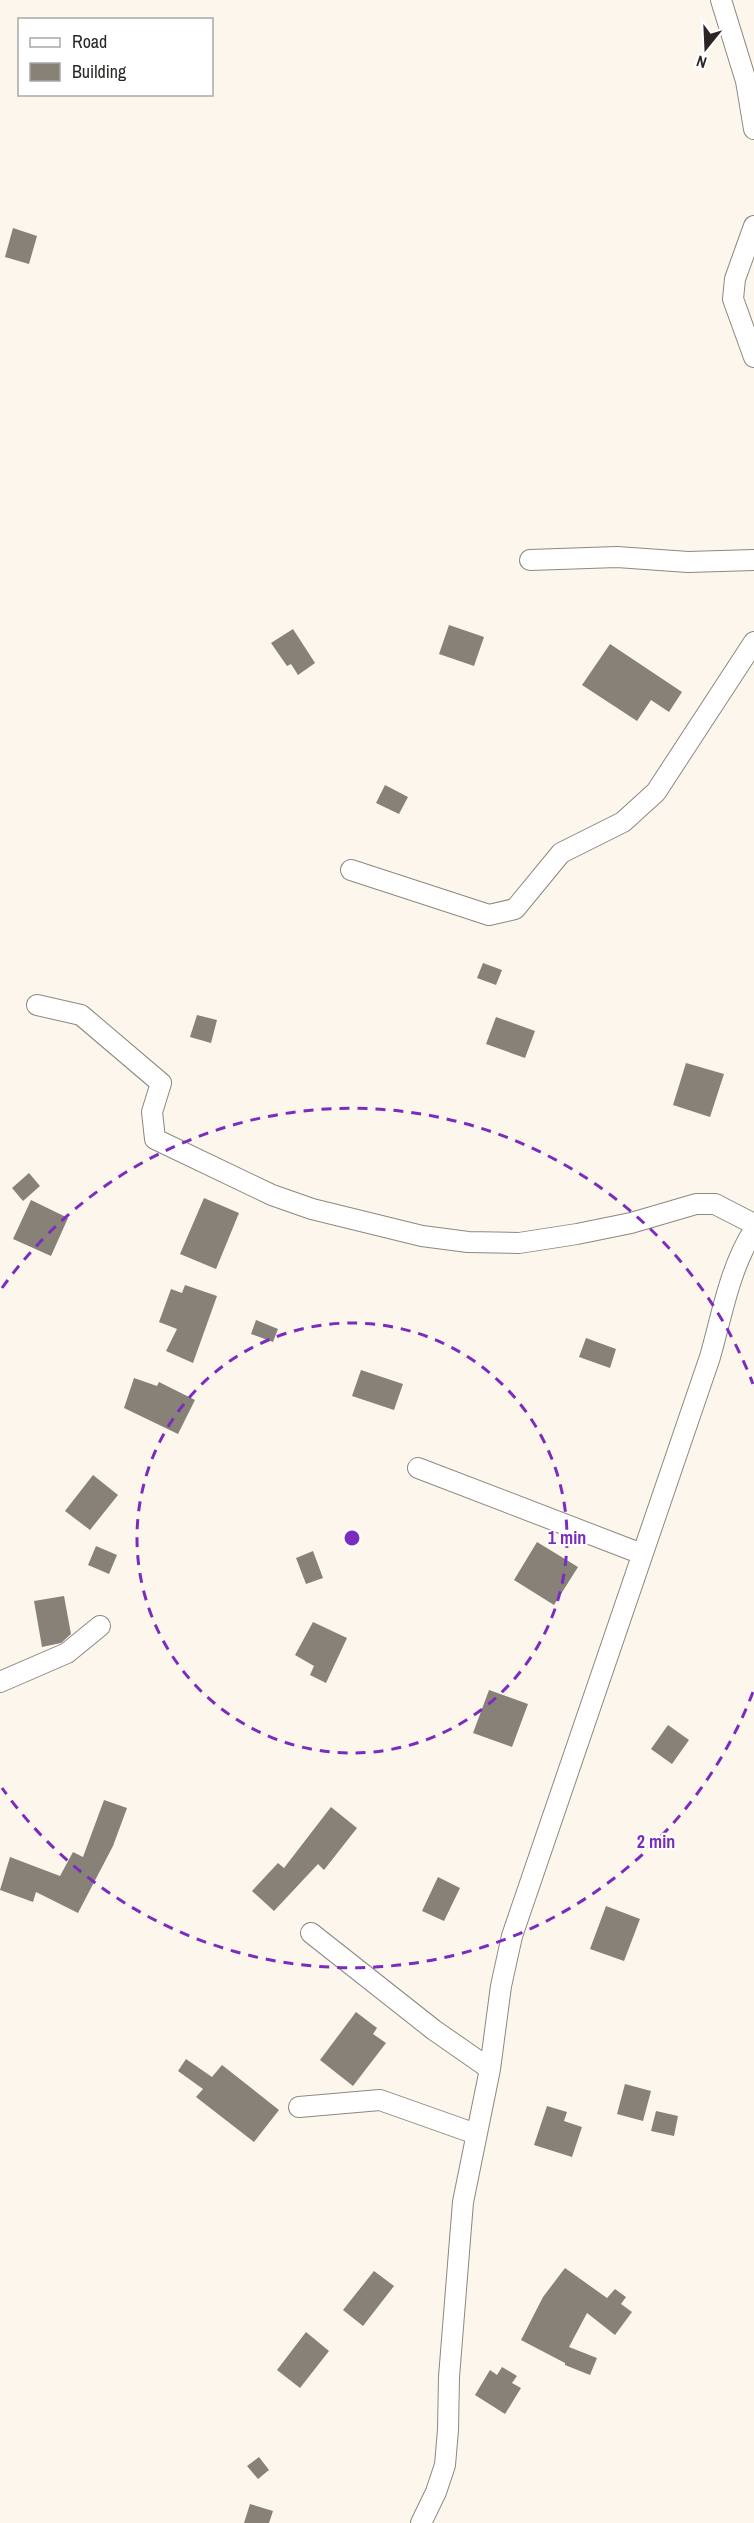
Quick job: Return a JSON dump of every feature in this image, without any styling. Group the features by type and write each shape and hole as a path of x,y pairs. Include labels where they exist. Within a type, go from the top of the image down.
{"street":[{"path":"721,0 746,81 754,129"},
{"path":"754,226 735,279 733,299 754,357"},
{"path":"530,560 617,557 688,562 754,561"},
{"path":"351,870 489,915 515,909 561,853 623,822 656,792 754,642"},
{"path":"37,1005 81,1015 161,1083 152,1112 155,1139 272,1195 312,1209 422,1236 468,1242 519,1243 577,1234 632,1223 696,1204 715,1204 754,1224"},
{"path":"421,2523 436,2492 445,2465 463,2202 490,2068 501,1986 512,1936 710,1357 728,1291 754,1230"},
{"path":"418,1467 642,1554"},
{"path":"0,1682 67,1653 99,1626"},
{"path":"311,1933 434,2030 490,2068"},
{"path":"299,2107 380,2100 476,2134"}],"building":[{"path":"13,228 37,236 29,264 5,257"},
{"path":"449,625 484,637 474,666 439,654"},
{"path":"293,629 315,663 298,675 291,664 287,666 271,643"},
{"path":"610,644 682,692 669,712 651,700 637,721 582,685"},
{"path":"385,785 408,797 399,814 376,803"},
{"path":"483,963 502,970 496,985 477,978"},
{"path":"197,1015 217,1020 211,1043 190,1037"},
{"path":"496,1017 535,1031 525,1058 486,1044"},
{"path":"686,1063 724,1074 710,1117 673,1105"},
{"path":"29,1173 40,1186 23,1201 12,1188"},
{"path":"204,1198 239,1213 216,1269 180,1254"},
{"path":"31,1200 68,1218 51,1256 13,1239"},
{"path":"185,1285 217,1296 193,1363 166,1351 177,1329 159,1322 171,1289 182,1293"},
{"path":"256,1320 278,1329 273,1342 251,1334"},
{"path":"586,1338 616,1349 610,1368 579,1357"},
{"path":"361,1370 403,1384 394,1410 352,1396"},
{"path":"134,1378 157,1386 159,1382 195,1400 178,1434 124,1408"},
{"path":"93,1475 118,1495 90,1530 65,1511"},
{"path":"537,1542 578,1567 554,1605 514,1580"},
{"path":"96,1546 117,1555 109,1574 88,1565"},
{"path":"313,1551 323,1578 306,1584 296,1558"},
{"path":"64,1596 71,1634 61,1643 42,1647 34,1601"},
{"path":"313,1622 347,1638 326,1683 310,1675 314,1666 295,1655"},
{"path":"489,1690 528,1704 512,1747 473,1733"},
{"path":"668,1725 689,1740 672,1764 651,1749"},
{"path":"104,1800 127,1808 113,1846 78,1913 36,1892 33,1902 0,1890 10,1857 60,1876 73,1852 83,1857"},
{"path":"331,1807 357,1828 324,1870 318,1864 274,1911 252,1891 278,1863 284,1868"},
{"path":"438,1877 460,1888 444,1921 422,1911"},
{"path":"606,1906 640,1919 624,1961 590,1949"},
{"path":"356,2012 377,2028 373,2034 386,2043 353,2086 320,2060"},
{"path":"186,2059 212,2077 222,2065 279,2110 254,2142 196,2097 203,2089 178,2071"},
{"path":"625,2084 651,2091 643,2121 617,2114"},
{"path":"547,2106 567,2112 564,2121 582,2127 572,2157 534,2145"},
{"path":"656,2111 678,2116 674,2136 651,2131"},
{"path":"565,2268 607,2298 615,2289 626,2297 621,2304 632,2312 615,2335 587,2313 569,2347 597,2358 590,2375 565,2365 521,2340 543,2297"},
{"path":"374,2271 394,2286 363,2326 343,2310"},
{"path":"306,2332 329,2351 300,2388 277,2370"},
{"path":"502,2367 517,2376 512,2383 521,2388 505,2414 475,2395 490,2370 497,2375"},
{"path":"259,2457 269,2470 258,2479 247,2466"},
{"path":"250,2504 273,2511 269,2523 244,2523"}]}
